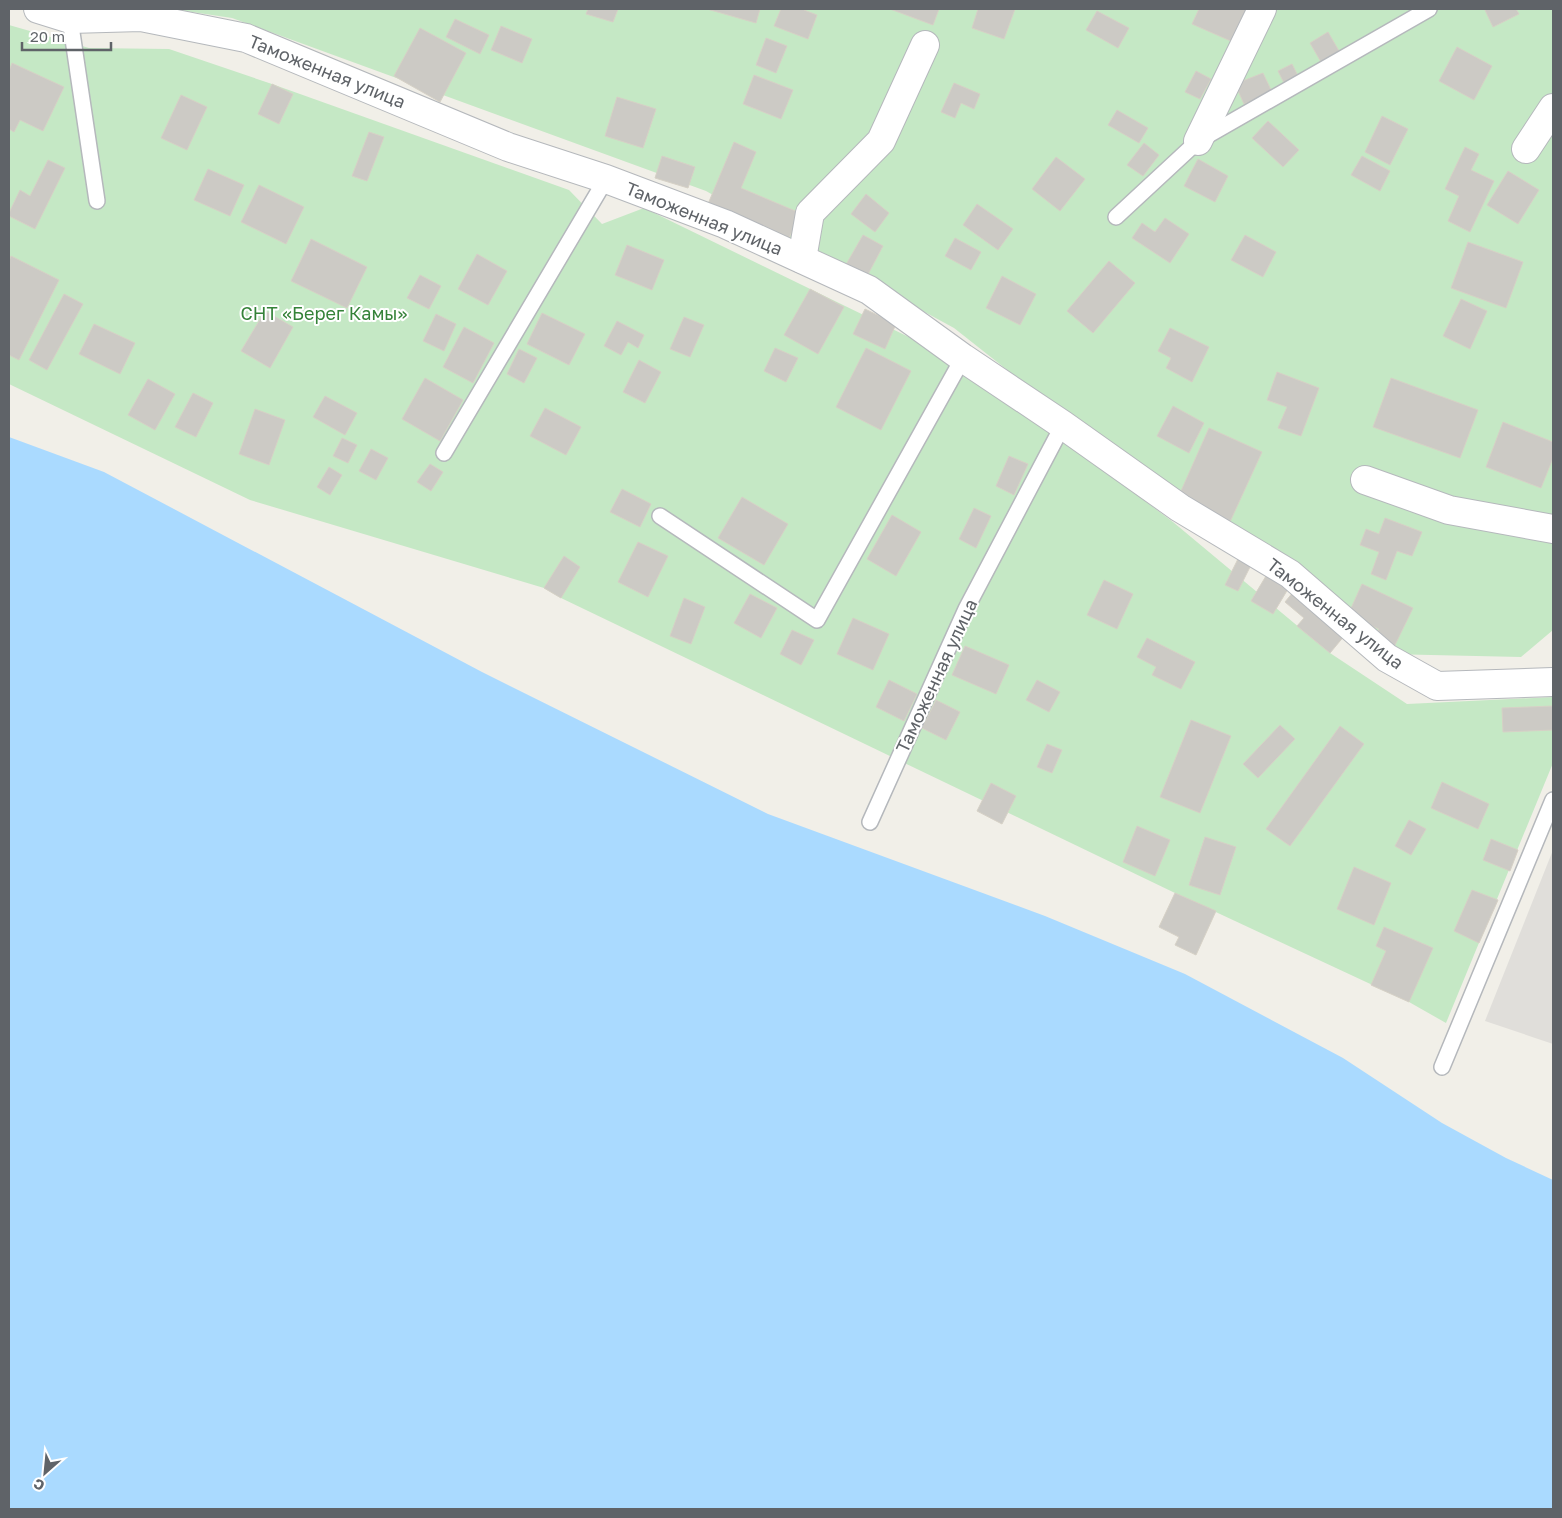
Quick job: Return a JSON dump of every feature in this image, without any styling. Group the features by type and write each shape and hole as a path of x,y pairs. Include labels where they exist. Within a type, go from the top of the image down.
{"street":[{"name":"Таможенная улица","path":"38,9 70,19 141,17 246,38 508,147 606,179 725,224 868,290 1180,508 1290,574 1387,658 1437,686 1553,682"},
{"path":"1198,141 1262,9"},
{"name":"Таможенная улица","path":"802,259 810,213 881,141 925,45"},
{"path":"1526,149 1553,108"},
{"path":"1365,480 1449,510 1553,529"}],"lane":[{"path":"1116,217 1198,141 1429,9"},
{"path":"70,19 97,201"},
{"name":"Таможенная улица","path":"444,453 606,179"},
{"path":"660,516 817,620 964,358"},
{"name":"Таможенная улица","path":"870,822 966,609 1063,425"},
{"path":"1442,1067 1553,800"}],"shaded area":[{"path":"1553,850 1553,1044 1485,1021"}],"green space":[{"path":"172,9 1553,9 1553,630 1521,657 1386,654 1172,500 954,328 706,191 232,18"},
{"name":"СНТ «Берег Камы»","path":"9,25 89,48 169,49 569,190 602,224 644,208 958,361 1173,522 1330,653 1407,704 1553,697 1553,763 1446,1023 1409,1002 1175,893 561,598 544,588 250,500 9,384"}],"water":[{"path":"9,437 104,472 482,672 768,814 1045,916 1185,974 1343,1058 1442,1123 1506,1158 1553,1180 1553,1509 9,1509"}],"building":[{"path":"588,9 618,9 613,22 586,14"},
{"path":"707,9 760,9 756,23"},
{"path":"781,9 804,9 817,15 808,39 774,26"},
{"path":"890,9 939,9 933,25"},
{"path":"978,9 1015,9 1004,39 972,28"},
{"path":"1199,9 1248,9 1233,42 1192,24"},
{"path":"1516,9 1519,14 1493,27 1485,10"},
{"path":"1097,11 1129,28 1118,48 1086,30"},
{"path":"455,19 489,35 480,54 446,37"},
{"path":"501,26 532,39 522,63 491,50"},
{"path":"420,28 466,53 440,102 394,76"},
{"path":"1328,32 1339,51 1321,62 1310,43"},
{"path":"766,38 787,46 776,73 756,65"},
{"path":"1457,47 1492,66 1474,100 1439,81"},
{"path":"12,63 64,87 43,131 20,120 14,132 9,129 9,71"},
{"path":"1292,64 1299,78 1285,85 1278,71"},
{"path":"1196,71 1211,79 1200,99 1185,92"},
{"path":"1263,73 1272,92 1244,104 1235,84"},
{"path":"754,75 793,90 781,119 743,104"},
{"path":"954,83 980,94 974,109 961,103 955,118 941,112"},
{"path":"272,84 293,94 279,124 258,114"},
{"path":"181,95 207,107 187,150 161,138"},
{"path":"617,97 656,109 643,148 605,136"},
{"path":"1117,110 1148,128 1139,143 1108,125"},
{"path":"1382,116 1408,129 1390,165 1365,152"},
{"path":"1268,121 1299,150 1283,167 1252,138"},
{"path":"369,132 384,137 367,181 352,176"},
{"path":"734,142 756,152 741,188 800,213 789,238 708,204"},
{"path":"1144,143 1159,155 1143,176 1127,165"},
{"path":"1465,147 1479,154 1471,170 1494,181 1470,232 1448,221 1459,196 1445,189"},
{"path":"662,156 695,167 688,188 655,178"},
{"path":"1362,156 1390,171 1380,191 1351,175"},
{"path":"1056,157 1085,179 1060,211 1032,189"},
{"path":"1198,159 1228,176 1215,202 1184,186"},
{"path":"48,160 65,168 35,229 9,216 9,213 20,190 30,196"},
{"path":"208,169 244,185 230,216 194,200"},
{"path":"1508,171 1539,190 1518,224 1487,205"},
{"path":"259,185 304,207 286,244 241,222"},
{"path":"866,194 889,213 875,232 851,214"},
{"path":"977,204 1013,229 998,250 963,225"},
{"path":"1165,218 1189,234 1170,263 1132,238 1142,223 1155,232"},
{"path":"863,235 883,246 865,280 844,268"},
{"path":"1245,235 1276,252 1263,277 1231,260"},
{"path":"955,238 981,252 971,270 945,256"},
{"path":"311,239 367,267 347,308 291,281"},
{"path":"1468,242 1523,262 1506,308 1451,288"},
{"path":"627,245 664,260 652,290 615,275"},
{"path":"477,254 507,271 488,305 458,289"},
{"path":"11,256 59,280 19,360 9,355 9,261"},
{"path":"1109,261 1135,283 1093,333 1067,311"},
{"path":"420,275 441,286 429,309 407,298"},
{"path":"1002,276 1036,294 1020,325 986,308"},
{"path":"810,289 844,307 818,354 784,335"},
{"path":"64,294 83,304 47,370 29,360"},
{"path":"1461,299 1487,311 1470,349 1443,336"},
{"path":"865,309 896,324 885,349 853,334"},
{"path":"265,311 293,327 270,368 241,351"},
{"path":"542,313 585,334 569,365 527,344"},
{"path":"436,314 456,324 444,351 423,341"},
{"path":"684,317 704,325 690,357 670,349"},
{"path":"617,321 644,335 638,348 628,342 621,355 604,346"},
{"path":"94,324 135,343 120,374 79,354"},
{"path":"464,327 494,343 473,383 443,367"},
{"path":"1170,328 1209,347 1192,382 1166,368 1171,358 1158,351"},
{"path":"775,348 798,358 786,382 764,371"},
{"path":"866,348 911,371 881,430 836,407"},
{"path":"519,349 537,358 524,383 507,374"},
{"path":"639,360 661,372 645,403 623,392"},
{"path":"1277,372 1319,388 1301,436 1278,428 1287,407 1267,400"},
{"path":"425,378 463,400 440,441 402,419"},
{"path":"1391,378 1478,410 1460,458 1373,427"},
{"path":"148,379 175,394 155,430 128,415"},
{"path":"193,393 213,403 196,437 175,427"},
{"path":"325,396 357,413 345,435 313,417"},
{"path":"1173,406 1204,423 1189,453 1157,436"},
{"path":"545,408 581,427 566,455 530,436"},
{"path":"255,409 285,420 269,465 239,454"},
{"path":"1503,422 1553,442 1553,458 1541,488 1486,467"},
{"path":"1209,428 1262,452 1229,524 1177,500"},
{"path":"342,438 357,445 348,463 333,456"},
{"path":"371,449 388,458 376,480 359,471"},
{"path":"1009,456 1028,464 1014,495 996,486"},
{"path":"430,464 443,472 431,491 417,482"},
{"path":"329,467 342,475 330,495 317,487"},
{"path":"622,489 651,504 640,527 610,512"},
{"path":"742,497 788,524 764,565 718,538"},
{"path":"974,508 991,516 976,548 959,539"},
{"path":"892,515 921,532 896,576 867,559"},
{"path":"1385,518 1422,532 1412,556 1397,551 1386,580 1371,574 1379,552 1360,545 1366,529 1379,534"},
{"path":"638,542 668,556 648,597 618,582"},
{"path":"564,556 580,567 561,598 544,588"},
{"path":"1239,557 1252,563 1238,591 1225,585"},
{"path":"1266,576 1288,589 1273,614 1251,601"},
{"path":"1104,580 1133,594 1117,629 1087,615"},
{"path":"1362,584 1413,608 1394,647 1375,638 1379,629 1348,615"},
{"path":"1294,591 1345,635 1330,653 1297,626 1304,618 1285,602"},
{"path":"750,594 777,608 761,638 734,623"},
{"path":"684,598 705,607 691,644 670,636"},
{"path":"853,618 889,634 873,670 837,654"},
{"path":"792,630 814,640 801,665 780,654"},
{"path":"1147,638 1195,662 1181,689 1152,675 1156,667 1137,657"},
{"path":"965,646 1009,665 996,694 952,675"},
{"path":"889,680 917,694 904,721 876,707"},
{"path":"1037,680 1060,692 1049,712 1026,700"},
{"path":"936,700 960,712 946,740 922,728"},
{"path":"1553,706 1553,730 1503,732 1502,708"},
{"path":"1191,720 1231,736 1200,813 1160,797"},
{"path":"1280,725 1295,739 1258,778 1243,764"},
{"path":"1340,726 1364,744 1290,846 1266,829"},
{"path":"1047,744 1062,750 1052,773 1037,767"},
{"path":"1442,782 1489,804 1478,829 1431,808"},
{"path":"991,783 1016,796 1002,824 977,811"},
{"path":"1409,820 1426,829 1411,855 1395,846"},
{"path":"1137,826 1170,840 1155,876 1123,862"},
{"path":"1205,837 1236,847 1220,895 1189,885"},
{"path":"1491,839 1518,850 1510,871 1483,860"},
{"path":"1354,867 1391,883 1374,925 1337,909"},
{"path":"1472,890 1498,900 1479,943 1454,931"},
{"path":"1175,893 1216,911 1196,955 1175,945 1179,937 1159,927"},
{"path":"1384,927 1433,948 1409,1002 1371,985 1386,951 1376,946"}]}
